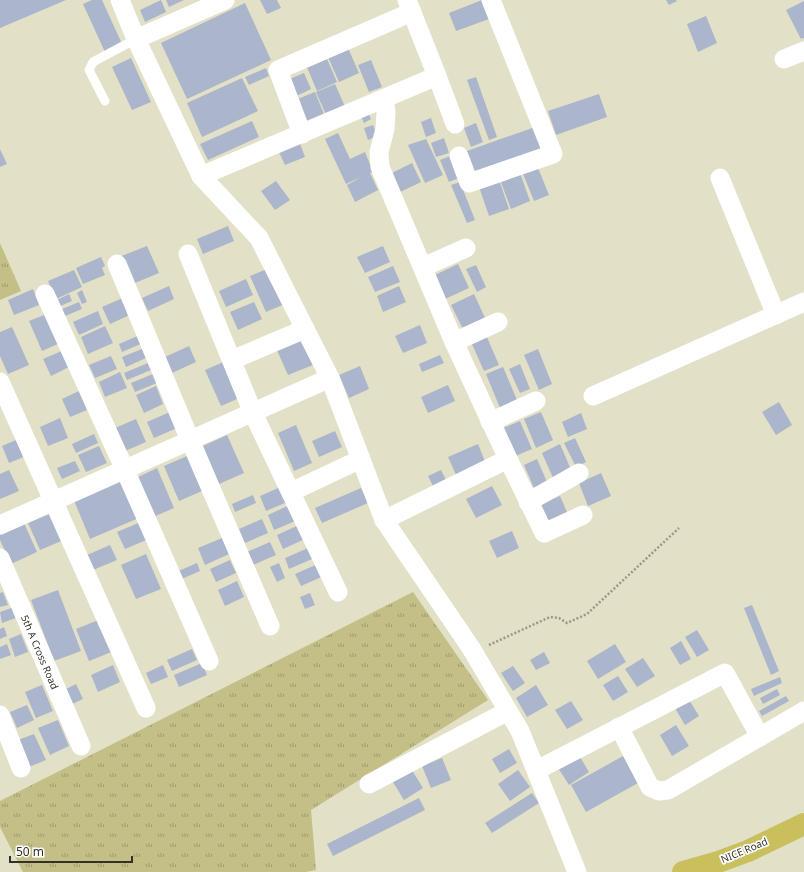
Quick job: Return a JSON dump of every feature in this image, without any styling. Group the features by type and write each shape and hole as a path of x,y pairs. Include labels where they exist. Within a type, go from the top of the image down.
{"highway":[{"name":"NICE Road","path":"683,872 718,862 804,824"}],"street":[{"path":"120,0 136,39 200,176 259,238 306,329 330,378 384,520 475,653 520,731 576,868"},
{"path":"136,39 224,0"},
{"path":"459,156 469,183 553,154 491,0"},
{"path":"302,134 278,70 409,6 455,124"},
{"path":"784,59 804,51"},
{"path":"200,176 437,76"},
{"path":"384,99 386,112 385,129 379,152 380,167 454,342 528,502 544,533 583,515"},
{"path":"720,178 776,315"},
{"path":"423,267 466,248"},
{"path":"188,254 253,412 338,592"},
{"path":"117,264 190,440 270,626"},
{"path":"45,294 125,470 209,661"},
{"path":"593,396 804,302"},
{"path":"454,342 498,322"},
{"path":"232,360 306,329"},
{"path":"0,525 330,378"},
{"path":"0,382 146,708"},
{"path":"490,422 536,401"},
{"path":"291,492 361,459"},
{"path":"384,520 508,459"},
{"path":"528,502 579,473"},
{"name":"5th A Cross Road","path":"0,558 81,746"},
{"path":"537,770 725,672 760,737"},
{"path":"369,784 508,711"},
{"path":"619,727 650,787 659,791 668,790 804,711"},
{"path":"0,715 21,768"}],"lane":[{"path":"105,101 89,70 93,62 136,39"}],"path":[{"path":"475,653 505,637 550,617 559,618 567,623 586,614 679,528"}],"green space":[{"path":"0,243 21,291 0,300"},
{"path":"413,592 488,700 311,810 316,870 306,872 23,872 0,827 0,801"}],"building":[{"path":"0,0 66,0 0,28"},
{"path":"92,0 102,0 122,44 105,52 83,4"},
{"path":"161,0 166,12 145,22 140,10"},
{"path":"166,0 184,0 169,7"},
{"path":"260,0 277,0 281,8 267,14"},
{"path":"482,0 489,19 456,31 449,13"},
{"path":"666,0 676,0 677,1 669,5"},
{"path":"804,1 804,38 801,39 786,10"},
{"path":"245,3 271,60 187,99 161,43"},
{"path":"706,16 717,43 698,52 687,24"},
{"path":"348,48 359,73 339,82 328,57"},
{"path":"324,52 337,82 317,91 304,60"},
{"path":"131,58 151,102 132,110 112,67"},
{"path":"371,60 382,87 369,92 358,65"},
{"path":"266,68 269,76 249,85 245,77"},
{"path":"304,73 311,89 294,97 287,80"},
{"path":"476,77 497,137 489,140 467,80"},
{"path":"242,78 258,111 202,137 187,103"},
{"path":"335,84 346,109 327,117 316,92"},
{"path":"315,92 326,119 307,127 295,100"},
{"path":"599,94 607,117 556,135 548,111"},
{"path":"367,110 371,119 364,123 360,114"},
{"path":"431,118 436,133 426,137 421,122"},
{"path":"252,121 259,137 208,160 200,144"},
{"path":"476,123 483,142 471,147 464,128"},
{"path":"373,125 377,136 368,140 364,128"},
{"path":"538,126 546,148 472,174 464,152"},
{"path":"338,133 350,159 365,152 373,172 370,173 378,190 355,202 347,185 361,177 346,184 325,139"},
{"path":"444,138 449,153 436,157 431,143"},
{"path":"426,139 443,175 425,183 408,145"},
{"path":"299,141 305,157 285,165 278,150"},
{"path":"0,149 7,164 0,167"},
{"path":"450,156 459,178 449,182 440,160"},
{"path":"412,163 421,182 396,194 388,175"},
{"path":"536,163 549,195 534,201 521,169"},
{"path":"519,170 530,201 511,209 499,177"},
{"path":"498,177 509,209 489,216 478,184"},
{"path":"276,181 290,200 275,210 261,191"},
{"path":"460,182 475,220 467,223 451,185"},
{"path":"228,226 234,241 203,254 197,239"},
{"path":"147,246 159,273 130,285 119,257"},
{"path":"383,246 390,262 365,273 357,257"},
{"path":"101,257 105,266 102,268 105,275 83,284 76,268"},
{"path":"458,264 469,288 445,299 435,275"},
{"path":"476,265 486,287 477,292 466,269"},
{"path":"393,266 400,282 375,292 368,277"},
{"path":"272,267 287,303 266,312 250,276"},
{"path":"74,270 82,287 56,299 48,281"},
{"path":"246,279 253,295 226,307 219,291"},
{"path":"169,286 174,299 148,311 142,298"},
{"path":"399,286 406,302 383,312 377,296"},
{"path":"33,289 39,305 14,315 8,300"},
{"path":"82,290 87,302 82,304 77,293"},
{"path":"69,294 72,301 58,307 55,301"},
{"path":"474,294 486,320 464,331 451,305"},
{"path":"125,297 132,314 110,324 102,307"},
{"path":"79,302 82,309 65,316 62,309"},
{"path":"254,302 262,319 238,330 230,312"},
{"path":"98,311 103,324 79,335 73,322"},
{"path":"47,314 60,343 42,351 29,321"},
{"path":"420,325 427,343 403,353 395,336"},
{"path":"105,326 113,343 88,354 81,337"},
{"path":"12,327 29,365 8,374 0,356 0,332"},
{"path":"297,328 313,365 288,375 272,339"},
{"path":"140,335 143,343 122,352 119,344"},
{"path":"486,335 499,365 484,371 471,342"},
{"path":"189,346 196,362 172,373 165,357"},
{"path":"142,349 146,358 126,367 122,357"},
{"path":"538,349 552,384 539,390 524,355"},
{"path":"64,350 71,366 51,376 43,359"},
{"path":"440,355 444,363 422,372 419,364"},
{"path":"111,356 117,369 95,378 89,365"},
{"path":"228,360 244,396 221,406 205,370"},
{"path":"148,363 151,370 127,380 124,373"},
{"path":"520,364 530,389 520,393 509,369"},
{"path":"360,366 369,389 349,398 339,375"},
{"path":"503,367 517,400 500,408 486,374"},
{"path":"120,372 127,388 105,397 99,382"},
{"path":"153,374 157,383 135,392 131,383"},
{"path":"448,385 455,401 428,413 421,397"},
{"path":"156,386 163,404 144,413 136,395"},
{"path":"79,391 87,410 70,417 62,399"},
{"path":"779,402 792,425 776,435 762,412"},
{"path":"170,412 177,428 154,438 147,422"},
{"path":"541,412 553,440 536,448 524,419"},
{"path":"581,413 587,429 568,437 562,422"},
{"path":"60,418 68,438 48,446 40,427"},
{"path":"136,419 146,442 125,451 115,428"},
{"path":"520,421 532,449 513,457 501,429"},
{"path":"296,425 312,463 294,471 278,433"},
{"path":"335,431 342,447 319,457 312,441"},
{"path":"94,434 98,443 76,453 72,444"},
{"path":"227,435 244,473 219,484 203,446"},
{"path":"23,437 31,454 9,463 2,446"},
{"path":"575,438 586,462 576,467 564,443"},
{"path":"478,444 486,464 457,477 448,457"},
{"path":"560,444 572,472 554,480 542,453"},
{"path":"99,446 107,463 86,472 78,455"},
{"path":"187,456 202,491 179,501 164,466"},
{"path":"537,459 547,482 534,488 524,465"},
{"path":"75,461 80,471 62,479 57,468"},
{"path":"157,468 174,508 151,518 134,479"},
{"path":"9,470 19,491 0,499 0,474"},
{"path":"441,470 446,480 433,486 428,476"},
{"path":"601,473 611,496 588,506 579,483"},
{"path":"124,476 141,517 90,539 73,498"},
{"path":"285,485 292,500 266,511 260,496"},
{"path":"492,486 502,505 476,518 466,499"},
{"path":"361,488 368,503 322,523 315,508"},
{"path":"253,495 256,503 235,512 232,504"},
{"path":"560,496 569,517 551,525 541,504"},
{"path":"294,503 300,519 274,530 268,515"},
{"path":"54,512 66,539 40,550 28,523"},
{"path":"262,519 268,533 245,543 239,529"},
{"path":"143,521 151,538 125,549 117,532"},
{"path":"24,523 37,552 11,564 0,540 0,534"},
{"path":"301,524 307,538 283,549 277,535"},
{"path":"512,531 519,548 497,558 489,541"},
{"path":"222,538 229,554 205,565 198,548"},
{"path":"270,542 276,555 253,565 247,552"},
{"path":"110,545 117,560 93,570 87,555"},
{"path":"315,545 319,556 289,569 285,558"},
{"path":"146,554 161,589 136,599 121,565"},
{"path":"230,560 236,573 216,582 210,569"},
{"path":"197,563 200,571 177,581 174,573"},
{"path":"279,563 285,578 277,582 270,567"},
{"path":"320,563 326,575 301,586 295,574"},
{"path":"237,581 244,597 225,606 218,590"},
{"path":"58,590 81,651 54,661 31,600"},
{"path":"3,592 8,605 0,607 0,593"},
{"path":"310,593 315,605 305,609 300,597"},
{"path":"752,605 779,671 771,675 744,608"},
{"path":"17,606 21,616 2,623 0,612"},
{"path":"101,619 114,651 89,661 76,629"},
{"path":"4,627 7,636 0,639 0,629"},
{"path":"697,630 709,650 697,657 685,637"},
{"path":"21,634 28,652 15,657 9,639"},
{"path":"681,641 691,659 680,665 670,648"},
{"path":"7,644 11,655 0,659 0,647"},
{"path":"615,644 626,662 598,679 587,661"},
{"path":"192,649 197,660 172,671 167,660"},
{"path":"544,652 550,663 536,670 530,660"},
{"path":"643,658 655,676 637,687 625,669"},
{"path":"202,663 207,675 179,687 174,675"},
{"path":"113,665 120,682 98,692 91,675"},
{"path":"163,665 168,677 151,684 146,673"},
{"path":"513,666 525,683 513,691 501,673"},
{"path":"618,676 628,692 613,701 603,685"},
{"path":"780,677 782,683 754,696 751,689"},
{"path":"76,684 83,699 68,706 62,691"},
{"path":"42,685 53,711 36,718 25,692"},
{"path":"536,685 548,705 527,717 516,698"},
{"path":"777,689 780,695 763,704 760,698"},
{"path":"686,695 699,716 685,725 672,703"},
{"path":"786,696 789,701 762,716 759,711"},
{"path":"571,701 583,720 567,729 555,710"},
{"path":"27,705 34,720 17,728 10,712"},
{"path":"58,720 69,746 50,755 38,728"},
{"path":"676,725 689,746 672,756 660,735"},
{"path":"34,734 46,760 29,767 18,740"},
{"path":"509,749 517,763 500,773 492,759"},
{"path":"577,752 589,772 569,785 555,763"},
{"path":"623,756 638,783 586,812 571,785"},
{"path":"442,758 451,780 431,788 422,766"},
{"path":"410,767 423,788 404,800 391,779"},
{"path":"518,770 530,787 510,801 498,784"},
{"path":"532,793 539,803 492,833 485,823"},
{"path":"419,798 425,810 333,856 327,844"}]}
